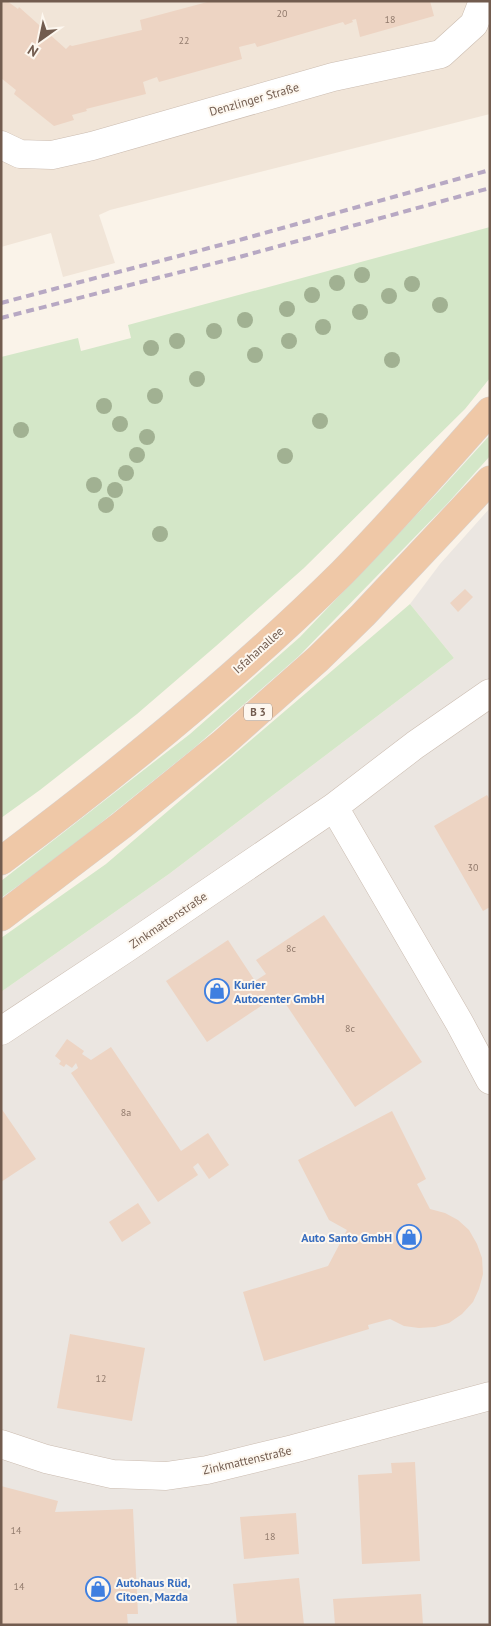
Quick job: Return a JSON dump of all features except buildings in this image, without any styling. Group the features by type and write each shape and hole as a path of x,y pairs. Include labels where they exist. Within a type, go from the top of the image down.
{"highway":[{"name":"Isfahanallee","path":"1,861 141,754 266,644 383,531 490,411"},
{"name":"B 3","path":"1,916 122,825 222,744 289,685 363,615 490,480"}],"street":[{"name":"Denzlinger Straße","path":"1,145 20,154 52,155 92,146 333,77 441,54 474,24 483,1"},
{"name":"Zinkmattenstraße","path":"1,1030 126,949 334,807 415,745 490,693"},
{"path":"334,807 459,1022 490,1080"},
{"name":"Zinkmattenstraße","path":"1,1444 46,1460 112,1474 166,1476 208,1470 490,1396"}],"shaded area":[{"path":"1,1 490,1 490,114 110,210 99,215 115,263 63,277 51,233 1,247"},
{"path":"490,508 490,1625 1,1625 1,992 169,874 454,658 410,604 440,564"}],"green space":[{"path":"490,227 490,378 465,409 304,568 216,646 137,714 1,818 1,357 78,338 81,351 131,338 128,325"},
{"path":"490,435 490,456 447,504 299,656 194,748 61,855 1,898 1,881 190,734 300,637"},
{"path":"410,604 454,658 169,874 1,992 1,938 106,864"}],"railway":[{"path":"1,303 243,239 490,170"},
{"path":"1,318 243,256 490,188"}],"place":[{"name":"Kurier Autocenter GmbH","path":"217,991"},
{"name":"Auto Santo GmbH","path":"409,1237"},
{"name":"Autohaus Rüd, Citoen, Mazda","path":"98,1589"}]}
